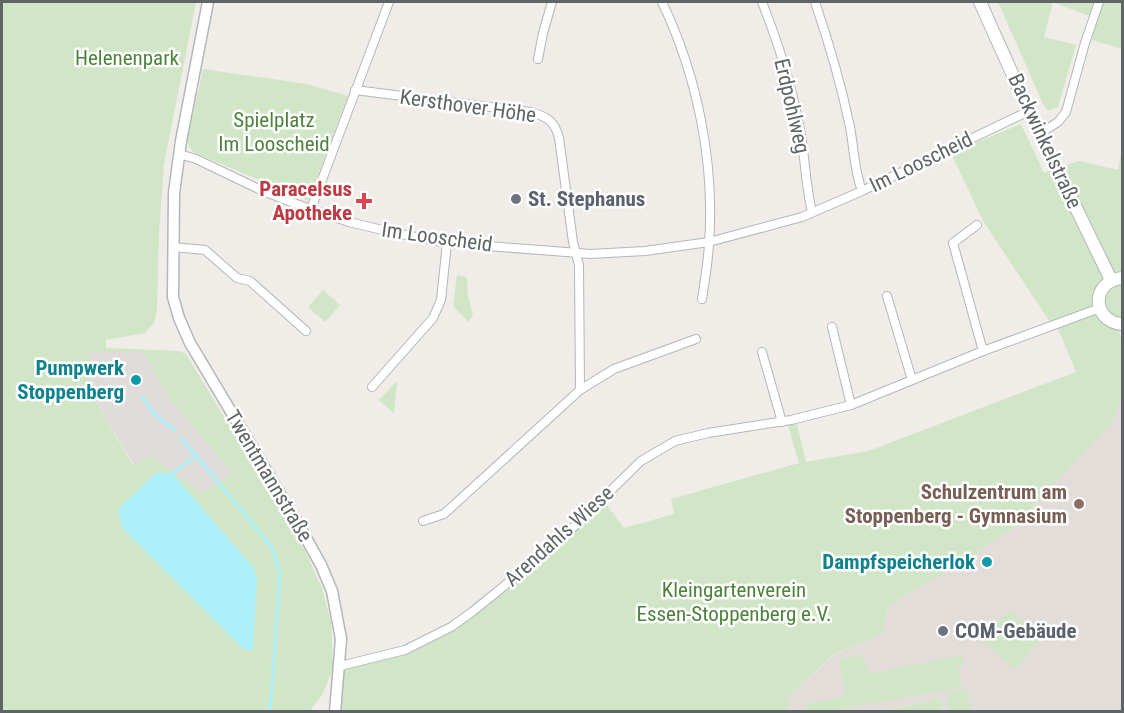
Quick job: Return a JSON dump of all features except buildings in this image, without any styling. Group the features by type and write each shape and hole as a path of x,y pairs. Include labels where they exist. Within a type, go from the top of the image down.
{"main road":[{"name":"Backwinkelstraße","path":"980,2 1029,111 1117,279"},
{"path":"1117,279 1101,292 1099,300 1100,308 1109,320 1122,324"}],"street":[{"name":"Twentmannstraße","path":"208,2 179,154 174,193 173,297 183,330 321,565 332,591 339,618 341,639 335,711"},
{"path":"311,209 389,2"},
{"path":"538,58 552,2"},
{"path":"662,2 684,55 700,120 707,167 709,242 702,299"},
{"name":"Erdpohlweg","path":"762,2 786,67 797,113 812,212"},
{"path":"815,2 840,85 851,133 857,177 862,191"},
{"path":"1041,133 1058,122 1066,112 1099,2"},
{"name":"Kersthover Höhe","path":"355,90 530,112 546,117 554,123 559,138 576,253"},
{"name":"Im Looscheid","path":"179,154 196,159 263,191 372,228 447,243 576,253 645,251 709,242 761,230 812,212 862,191 1029,111"},
{"path":"977,225 953,243 983,351"},
{"path":"372,387 433,318 441,300 447,243"},
{"path":"173,247 205,250 237,278 250,281 306,331"},
{"path":"576,253 579,265 580,390"},
{"path":"887,296 912,380"},
{"name":"Arendahls Wiese","path":"340,666 405,651 439,634 472,612 557,543 641,460 675,441 692,436 782,422 851,405 983,351 1100,308"},
{"path":"832,327 851,405"},
{"path":"423,521 444,514 580,390 614,369 696,339"},
{"path":"762,352 782,422"}],"shaded area":[{"path":"90,352 143,352 170,399 232,472 202,494 151,455 134,465 90,392"},
{"path":"1122,393 1122,711 944,711 941,699 879,711 790,712 787,698 835,654 882,634 888,606 968,559 1011,529"}],"green space":[{"name":"Helenenpark","path":"2,2 196,2 164,164 157,309 154,323 145,333 106,340 106,348 179,351 186,354 305,551 322,588 331,622 333,669 322,695 310,711 2,711","holes":["90,352 143,352 170,399 232,472 202,494 151,455 133,465 90,392"]},
{"path":"998,2 1053,2 1044,37 1076,45 1058,107 1049,111 1044,106"},
{"path":"1053,2 1122,2 1122,49 1092,40 1097,19"},
{"name":"Spielplatz Im Looscheid","path":"203,69 307,84 348,96 308,201 193,152 187,142"},
{"name":"Kleingartenverein Essen-Stoppenberg e.V.","path":"1021,124 1044,173 1079,161 1118,170 1122,150 1122,329 1119,333 1122,341 1122,393 1113,422 1011,529 968,559 888,606 882,634 834,654 787,698 790,711 340,712 342,667 440,636 603,500 624,528 674,514 671,499 799,463 787,422 796,420 806,462 868,451 1076,372 1056,324 1052,325 983,221 951,153"},
{"path":"457,275 467,277 468,296 473,315 469,322 453,306"},
{"path":"323,290 340,305 325,322 308,307"},
{"path":"397,381 394,414 379,400"},
{"path":"1009,610 1042,638 1014,669 982,640"},
{"path":"864,655 868,674 962,655 963,665 958,667 962,687 830,711 806,711 805,705 846,696 839,660"},
{"path":"967,689 972,711 950,711 946,693"},
{"path":"941,699 944,711 879,711"}],"water":[{"path":"156,473 172,473 253,567 257,577 253,650 244,650 122,528 118,509"}],"waterway":[{"path":"142,397 154,414 175,430"},
{"path":"181,438 272,547 280,574 270,712"},
{"path":"169,476 196,455"}],"place":[{"name":"St. Stephanus","path":"516,199"},
{"name":"Paracelsus Apotheke","path":"364,201"},
{"name":"Pumpwerk Stoppenberg","path":"136,380"},
{"name":"Schulzentrum am Stoppenberg - Gymnasium","path":"1079,504"},
{"name":"Dampfspeicherlok","path":"987,562"},
{"name":"COM-Gebäude","path":"943,631"}]}
